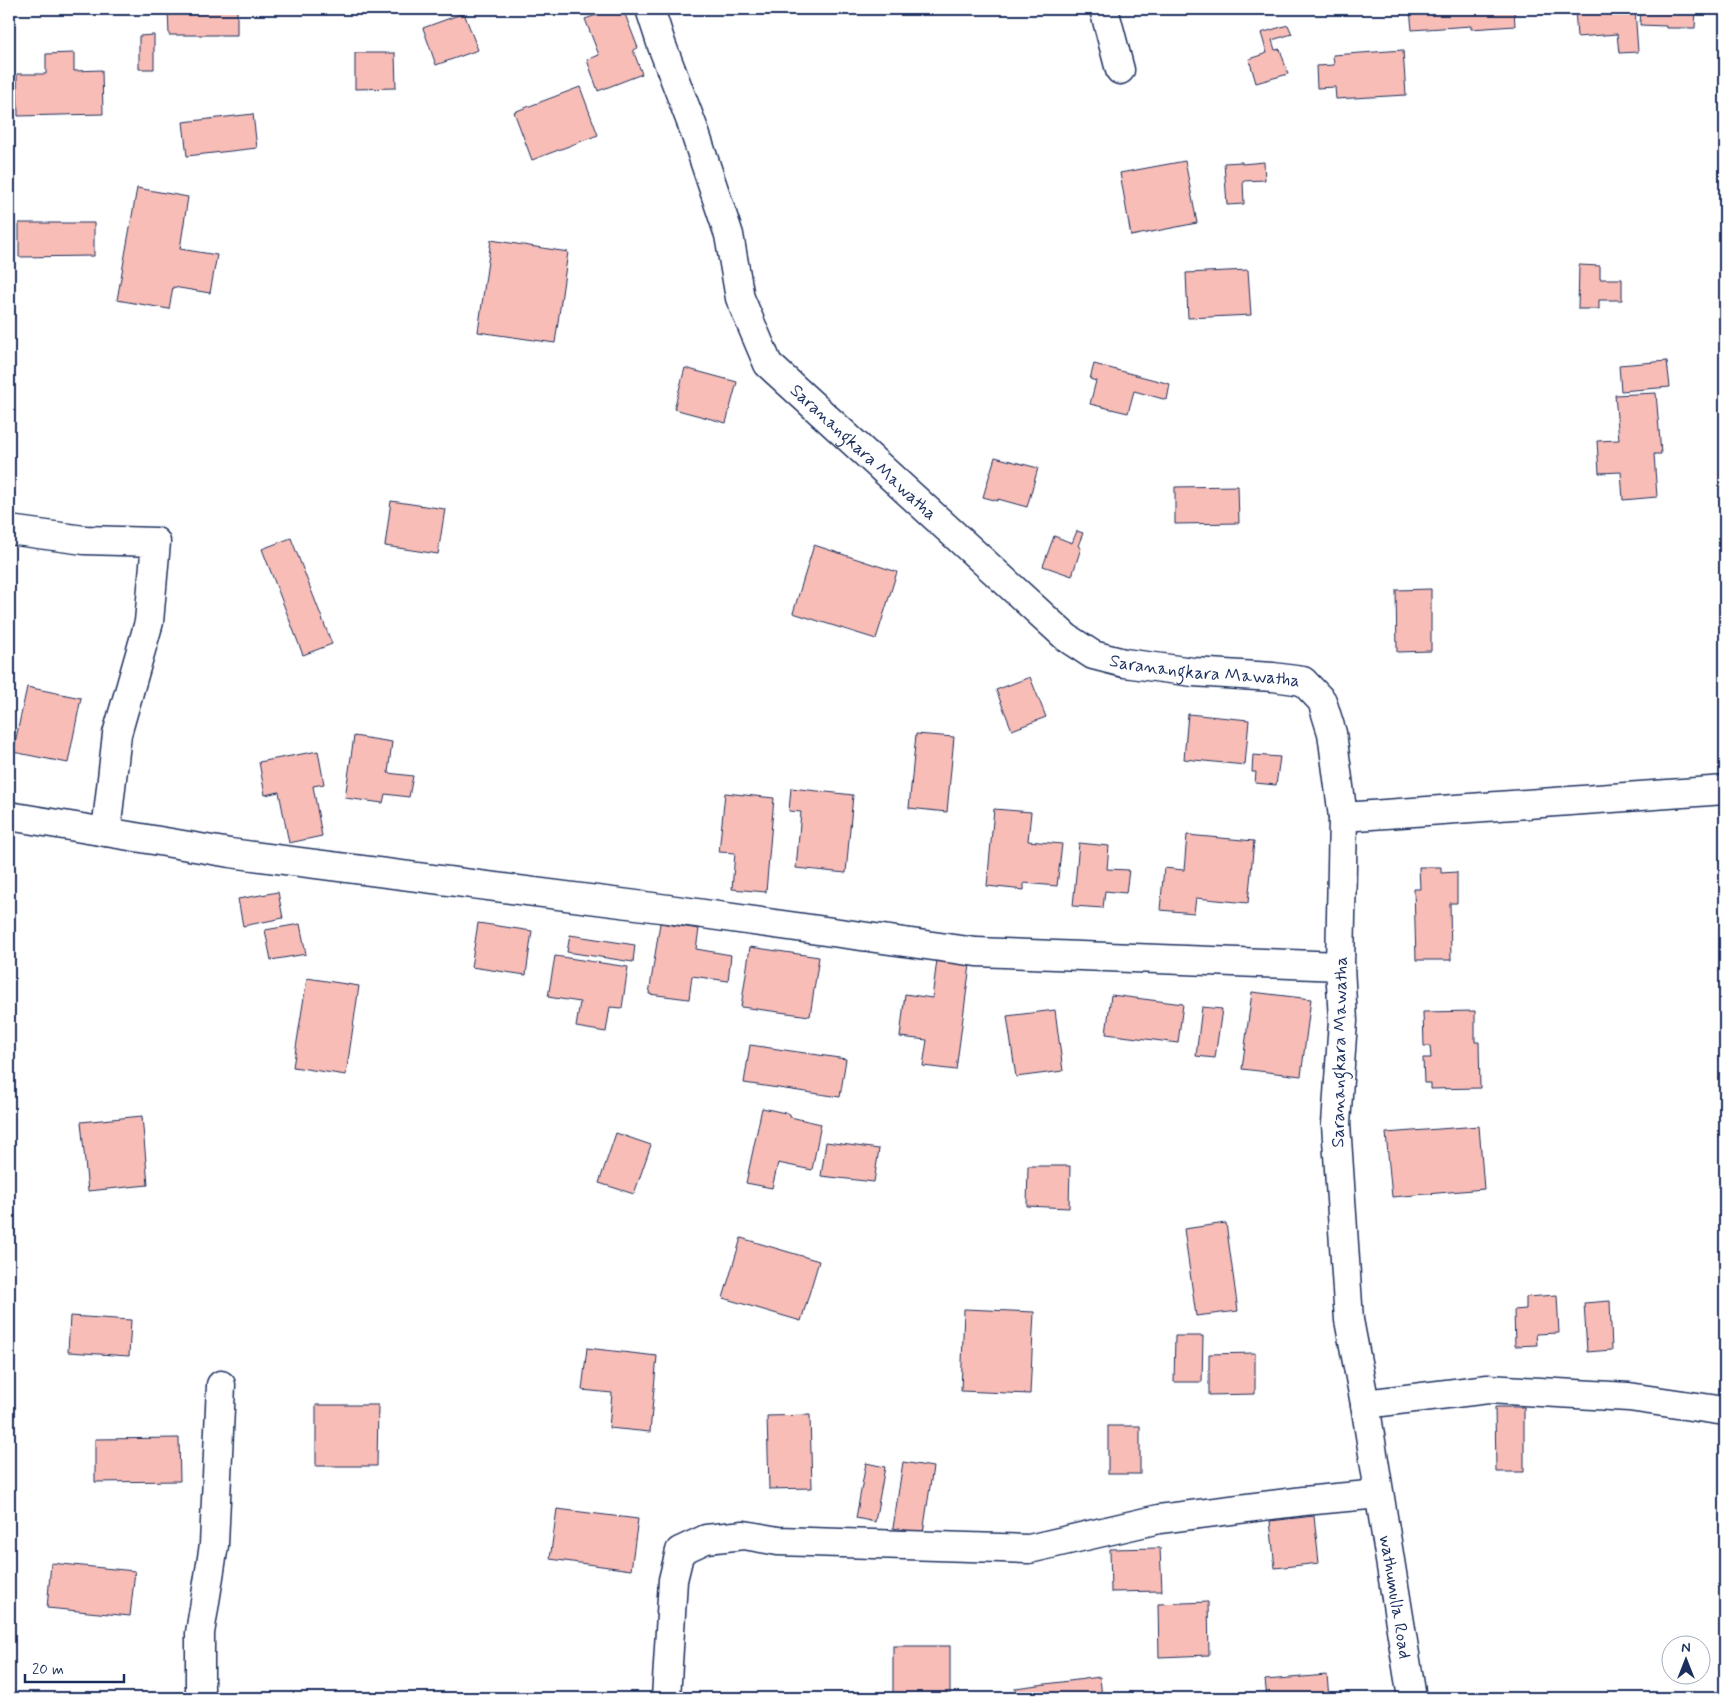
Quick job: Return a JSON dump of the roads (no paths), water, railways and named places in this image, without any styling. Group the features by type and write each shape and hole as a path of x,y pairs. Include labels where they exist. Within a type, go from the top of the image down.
{"street":[{"name":"Saranangkara Mawatha","path":"650,9 693,127 729,235 740,298 768,364 1067,638 1093,655 1124,663 1193,672 1274,676 1302,682 1322,701 1332,733 1343,816 1340,966 1343,1021 1336,1124 1349,1320 1379,1494"},
{"path":"1104,9 1120,70"},
{"path":"9,530 84,540 156,542 149,622 116,734 106,832"},
{"path":"1343,816 1725,790"},
{"path":"9,816 230,853 668,909 976,952 1340,966"},
{"path":"200,1698 200,1633 214,1545 221,1386"},
{"path":"1364,1404 1488,1389 1630,1397 1725,1410"},
{"path":"666,1698 673,1580 680,1551 706,1539 744,1535 778,1542 1029,1549 1159,1520 1304,1501 1379,1494"},
{"name":"wathumulla Road","path":"1379,1494 1412,1698"}]}
